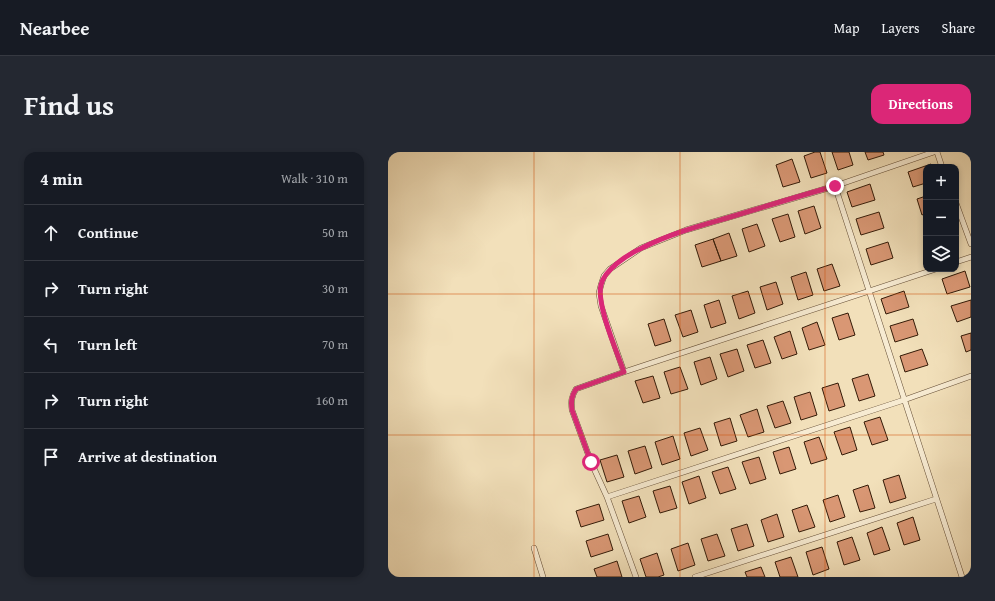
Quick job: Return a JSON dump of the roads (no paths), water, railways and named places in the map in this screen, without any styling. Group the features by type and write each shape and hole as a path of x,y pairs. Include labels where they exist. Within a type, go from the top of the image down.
{"lane":[{"path":"624,372 601,306 599,293 604,276 610,269 641,248 686,230 835,186 935,152 941,164"},
{"path":"835,186 962,577"},
{"path":"959,212 971,244"},
{"path":"959,261 971,257"},
{"path":"636,577 607,497 591,462 572,410 572,394 576,389 927,272"},
{"path":"607,497 904,400 971,376"},
{"path":"694,577 936,499"},
{"path":"534,548 543,577"}]}
